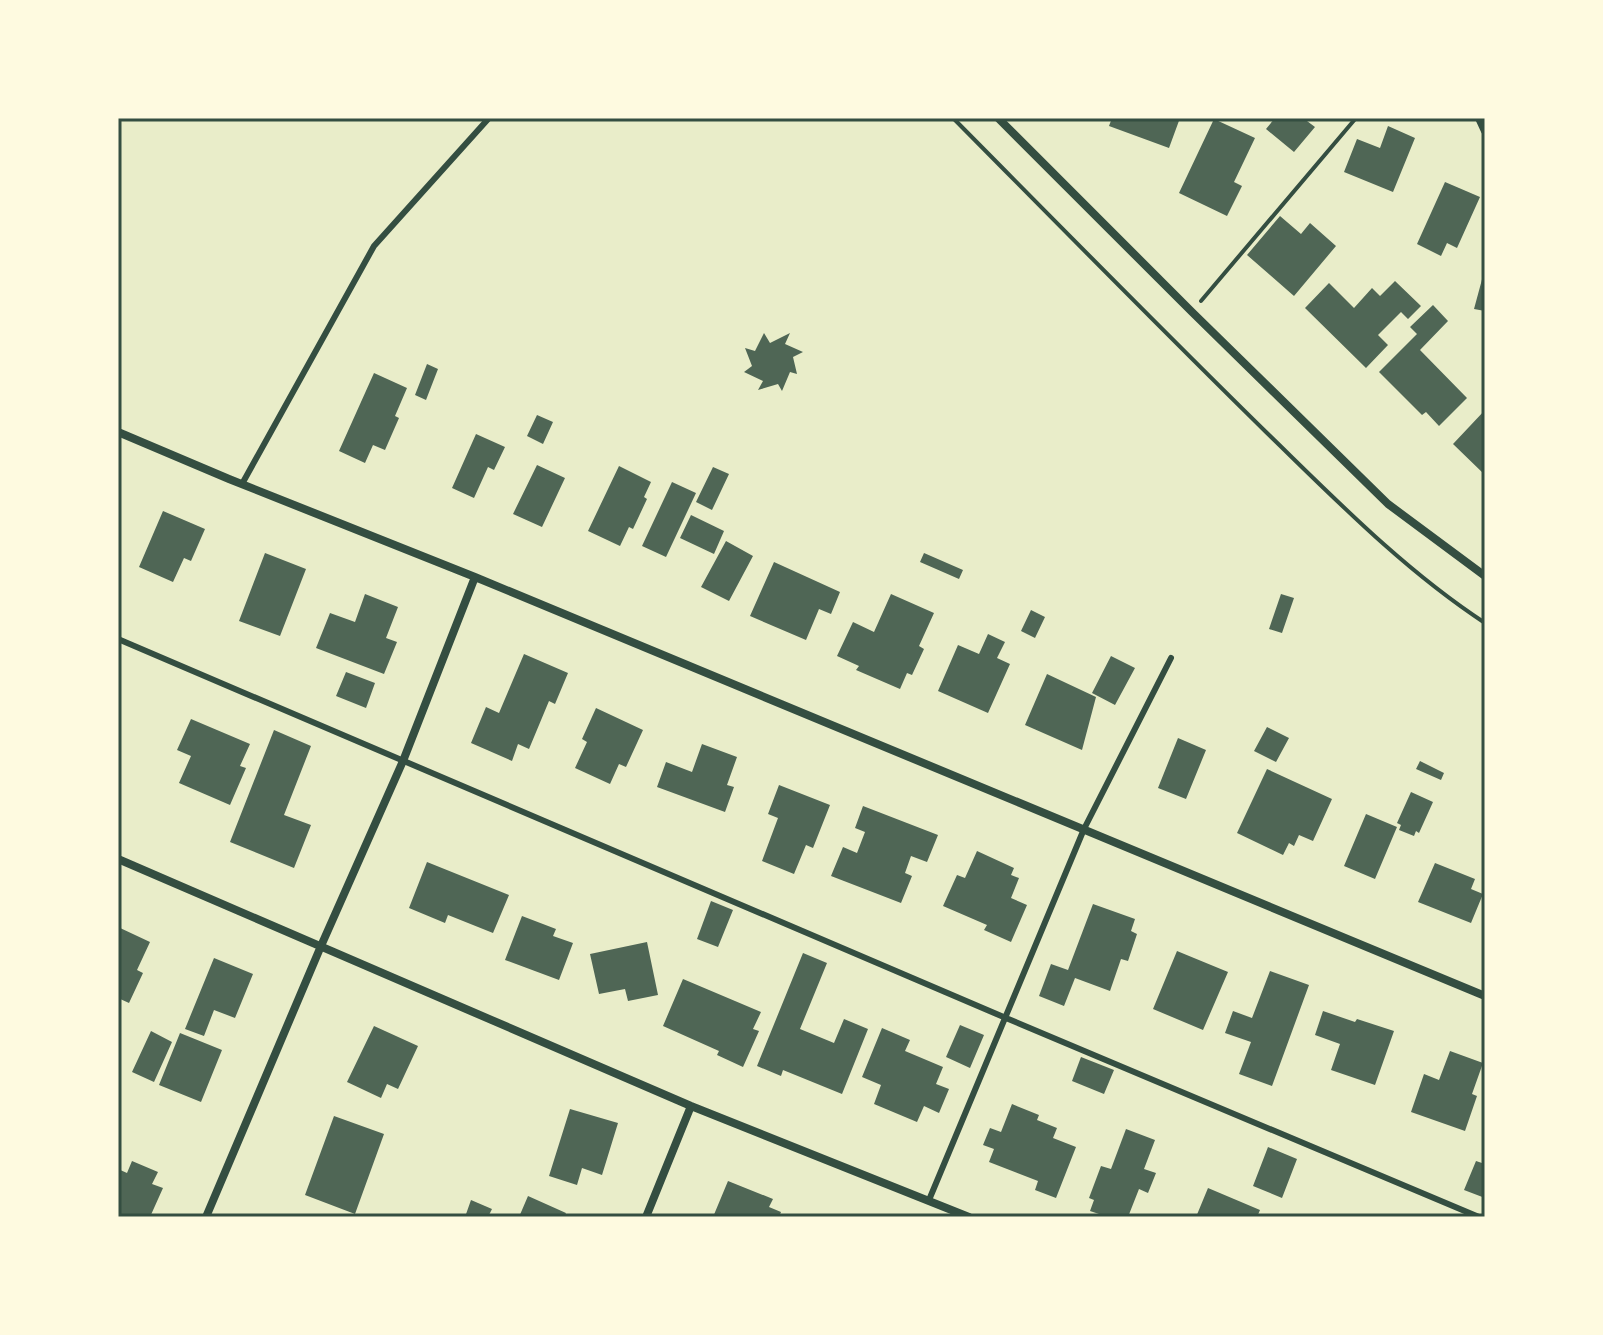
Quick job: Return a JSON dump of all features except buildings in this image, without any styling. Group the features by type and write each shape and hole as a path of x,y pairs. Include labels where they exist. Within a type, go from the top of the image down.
{"street":[{"path":"998,118 1388,504 1485,576"},
{"path":"1479,118 1485,131"},
{"path":"118,432 1485,996"},
{"path":"206,1217 403,761 475,577"},
{"path":"118,859 691,1106 969,1217"},
{"path":"646,1217 691,1106"}],"lane":[{"path":"242,484 374,246 489,118"},
{"path":"118,639 1479,1217"},
{"path":"929,1200 1084,829 1171,658"}],"path":[{"path":"953,118 1188,355 1368,530 1485,623"},
{"path":"1192,312 1356,118"}]}
